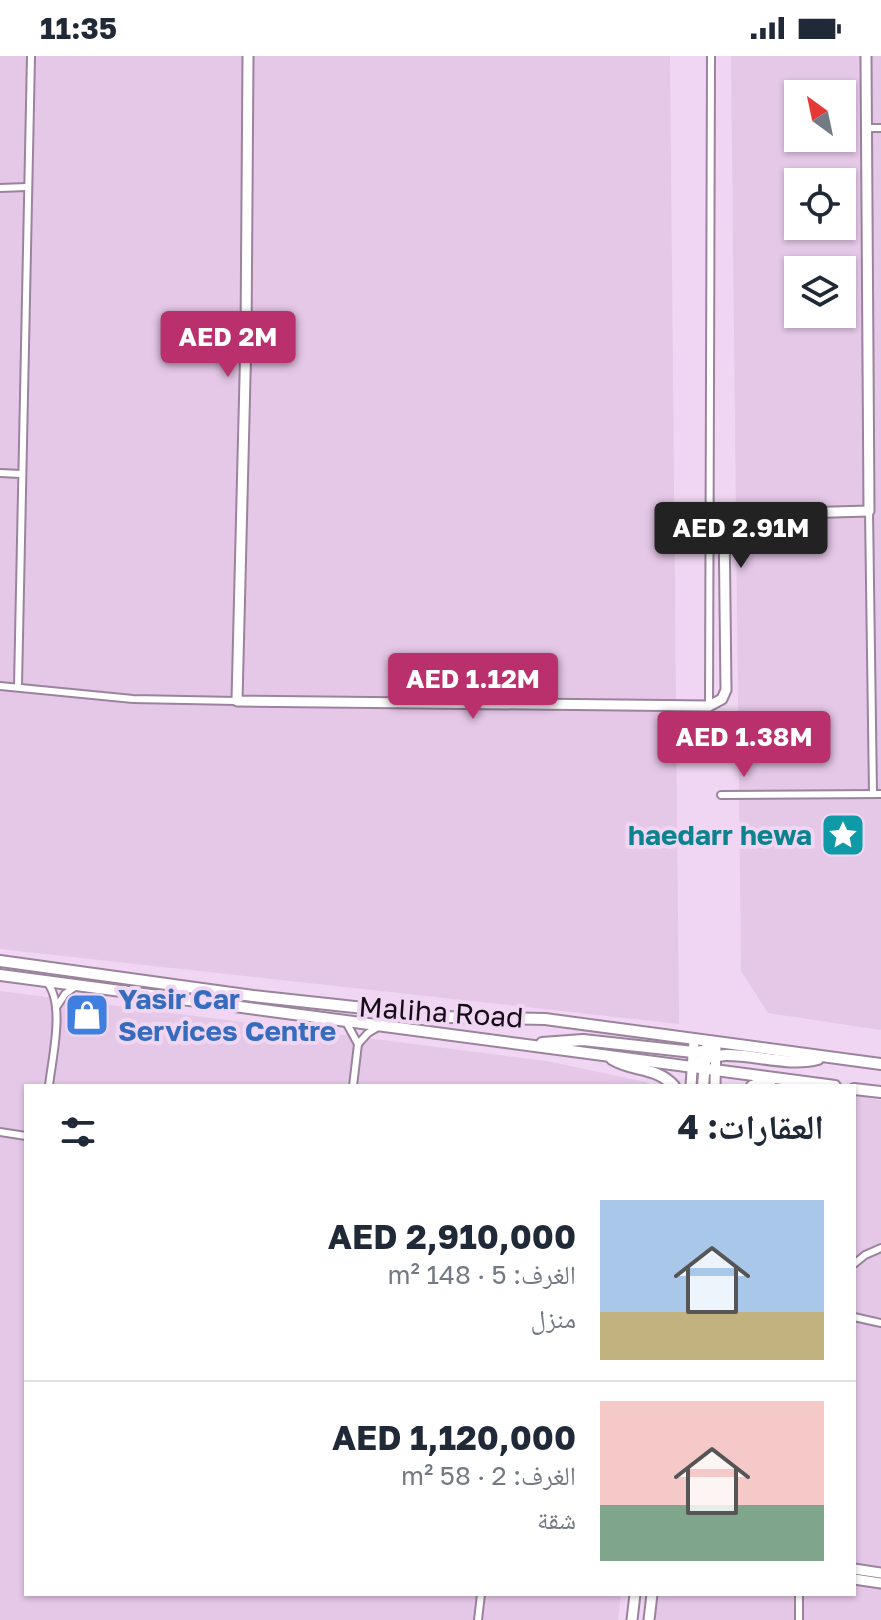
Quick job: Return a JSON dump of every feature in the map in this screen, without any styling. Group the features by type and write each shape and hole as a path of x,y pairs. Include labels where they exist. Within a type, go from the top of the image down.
{"main road":[{"path":"248,56 246,337 237,701 709,706 720,702 726,692 725,516 869,511 866,56"},
{"name":"Maliha Road","path":"0,961 253,996 438,1016 545,1019 706,1053 777,1078 820,1084"},
{"name":"Maliha Road","path":"0,975 692,1066 706,1053 821,1057 881,1064"},
{"path":"532,1045 583,1040 706,1053"},
{"path":"703,1084 706,1053"},
{"path":"706,1053 714,1084"},
{"path":"607,1056 618,1063 660,1073 672,1084"},
{"path":"691,1084 692,1066"},
{"path":"758,1084 777,1078"},
{"path":"856,1089 881,1092"},
{"path":"856,1569 881,1573"},
{"path":"856,1579 881,1583"},
{"path":"632,1620 635,1596"},
{"path":"649,1620 652,1596"}],"street":[{"path":"18,686 31,56"},
{"path":"709,706 711,56"},
{"path":"867,128 881,128"},
{"path":"0,188 27,187"},
{"path":"0,473 21,474"},
{"path":"721,795 877,794 869,511"},
{"path":"870,573 881,573"},
{"path":"0,686 133,699 237,701"},
{"path":"45,981 54,992 57,1006 49,1084"},
{"path":"57,1006 65,994 78,985"},
{"path":"346,1022 358,1044 353,1084"},
{"path":"358,1044 380,1026"},
{"path":"0,1132 24,1136"},
{"path":"856,1262 881,1248"},
{"path":"856,1317 881,1323"},
{"path":"478,1620 481,1596"},
{"path":"799,1596 799,1620"},
{"path":"800,1606 805,1596"}],"shaded area":[{"path":"0,56 670,56 679,1024 0,949"},
{"path":"731,56 881,56 881,1030 768,1013 741,971"},
{"path":"0,991 546,1061 648,1084 24,1084 24,1596 621,1596 618,1620 0,1620"},
{"path":"856,1096 881,1100 881,1620 650,1620 653,1596 856,1596"}],"place":[{"name":"haedarr hewa","path":"843,835"},
{"name":"Yasir Car Services Centre","path":"87,1015"}]}
